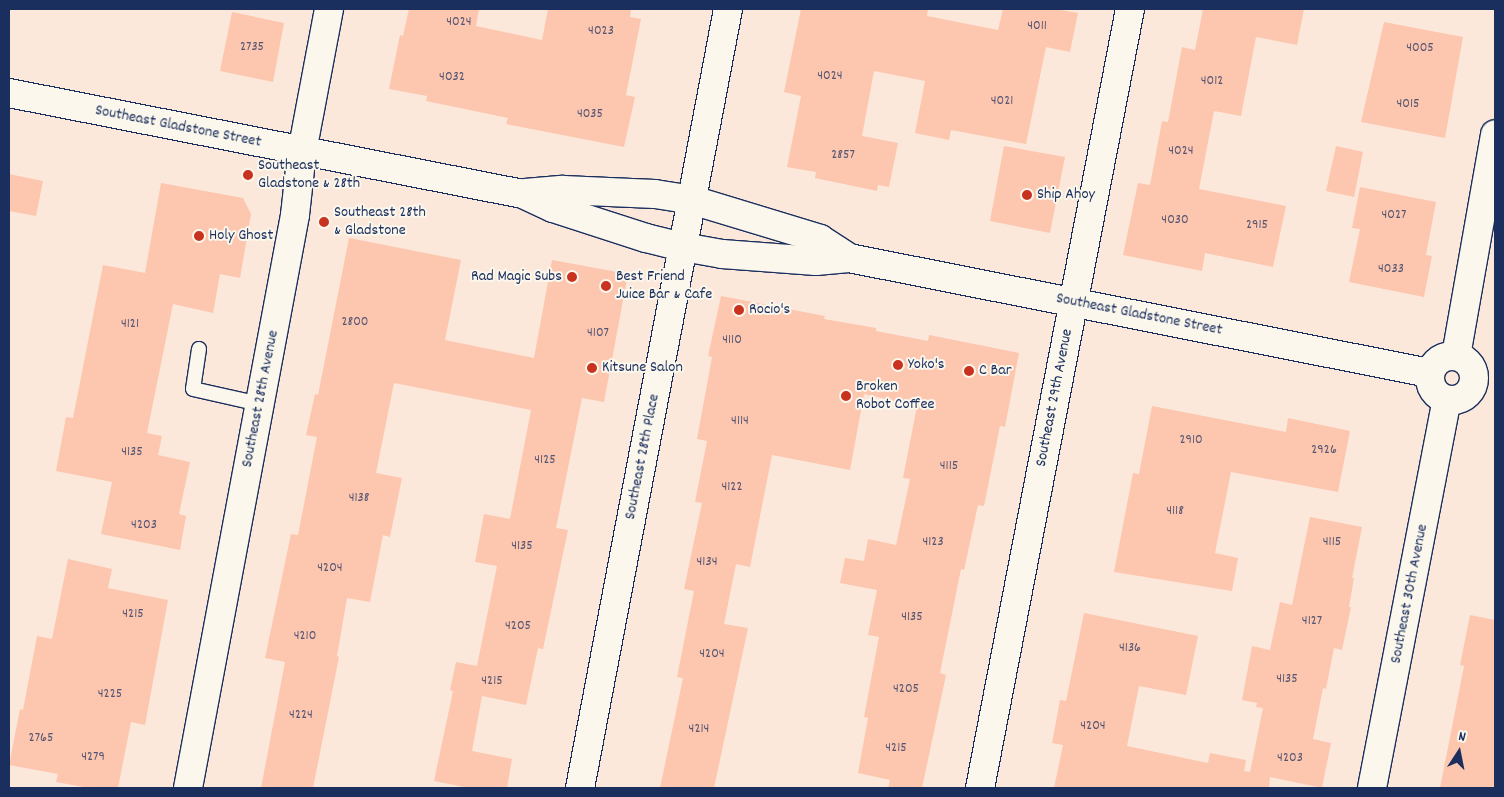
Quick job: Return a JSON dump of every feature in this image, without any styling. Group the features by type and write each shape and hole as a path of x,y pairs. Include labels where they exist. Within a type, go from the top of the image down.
{"street":[{"name":"Southeast 28th Avenue","path":"188,788 295,215 302,152 329,9"},
{"name":"Southeast 28th Place","path":"580,788 728,9"},
{"name":"Southeast 29th Avenue","path":"980,788 1130,9"},
{"name":"Southeast Gladstone Street","path":"9,93 523,194 553,208 646,238 683,247 722,254 816,261 849,258 1429,373"},
{"path":"1456,356 1495,134"},
{"name":"Southeast Gladstone Street","path":"523,194 564,190 656,194 692,200 820,239 849,258"},
{"path":"1456,356 1468,362 1474,375 1484,384 1471,389 1461,398 1447,400 1435,394 1429,380 1429,373 1436,361 1442,357 1456,356"},
{"name":"Southeast 30th Avenue","path":"1372,788 1447,400"}],"lane":[{"path":"199,349 193,389 260,404"}],"building":[{"path":"409,9 479,9 476,26 542,40 548,9 631,9 630,17 641,19 626,95 635,97 624,147 506,124 508,118 426,101 427,96 389,89 400,35 403,36"},
{"path":"801,9 928,9 927,16 998,30 1003,9 1055,9 1078,13 1070,52 1046,47 1026,144 951,130 949,140 915,133 925,81 874,71 862,136 898,143 889,187 878,185 877,191 815,178 816,172 787,167 801,96 784,92"},
{"path":"1203,9 1304,9 1297,45 1256,37 1241,116 1214,111 1199,189 1286,206 1273,267 1205,253 1202,271 1123,255 1138,183 1150,185 1162,121 1168,122 1182,47 1195,50"},
{"path":"232,12 284,23 273,82 220,71"},
{"path":"1384,22 1463,37 1445,138 1361,122"},
{"path":"1004,146 1065,157 1050,233 990,221"},
{"path":"1336,146 1363,152 1354,197 1326,191"},
{"path":"9,174 43,181 36,216 9,211"},
{"path":"161,183 243,198 251,214 240,278 220,274 213,313 173,304 147,433 162,436 158,455 190,462 179,514 186,516 180,550 101,534 112,482 56,471 66,417 73,418 103,265 145,273"},
{"path":"1360,187 1436,202 1426,255 1432,256 1424,297 1349,282 1360,229 1352,228"},
{"path":"349,238 461,260 445,340 534,358 552,260 628,274 604,402 582,398 556,528 568,530 543,649 538,648 526,705 482,696 472,751 512,759 507,788 469,788 434,781 453,691 450,690 456,662 477,666 497,566 475,562 484,514 510,519 531,410 394,383 376,473 402,478 390,537 383,535 370,602 347,598 337,656 339,657 313,788 261,788 285,662 265,658 291,534 298,535 317,437 306,435 315,394 318,395"},
{"path":"721,296 825,316 824,319 876,328 876,331 928,341 929,335 1019,353 1005,427 1000,426 984,506 978,505 964,570 961,569 940,673 946,675 922,788 888,788 890,780 858,773 868,718 864,717 879,637 868,635 877,590 840,583 845,558 864,561 868,539 896,545 910,479 903,478 917,406 864,394 850,470 772,455 750,567 736,564 724,624 748,628 714,788 660,788 683,678 677,677 694,591 684,589 702,503 695,502 707,441 697,439 712,357 708,356"},
{"path":"1152,406 1286,432 1288,418 1350,431 1338,492 1231,472 1215,553 1238,558 1232,591 1114,572 1133,473 1139,474"},
{"path":"1310,517 1362,527 1352,578 1354,578 1349,607 1351,607 1342,650 1334,648 1326,689 1323,688 1313,739 1331,743 1322,788 1270,777 1269,788 1054,788 1063,745 1052,743 1060,700 1066,701 1084,613 1198,636 1186,695 1139,686 1127,746 1208,763 1210,753 1246,760 1244,771 1250,772 1263,708 1256,707 1257,703 1242,700 1252,646 1270,650 1280,602 1292,605"},
{"path":"68,559 112,569 108,588 168,600 145,725 131,722 118,788 89,788 56,782 58,774 9,765 20,709 23,710 37,636 52,639"},
{"path":"1470,615 1495,620 1495,788 1440,788 1464,666 1460,665"}],"place":[{"name":"Southeast Gladstone & 28th","path":"248,175"},
{"name":"Ship Ahoy","path":"1027,195"},
{"name":"Southeast 28th & Gladstone","path":"324,222"},
{"name":"Holy Ghost","path":"199,236"},
{"name":"Rad Magic Subs","path":"572,277"},
{"name":"Best Friend Juice Bar & Cafe","path":"606,286"},
{"name":"Rocio's","path":"739,310"},
{"name":"Yoko's","path":"898,365"},
{"name":"Kitsune Salon","path":"592,368"},
{"name":"C Bar","path":"969,371"},
{"name":"Broken Robot Coffee","path":"846,396"}]}
